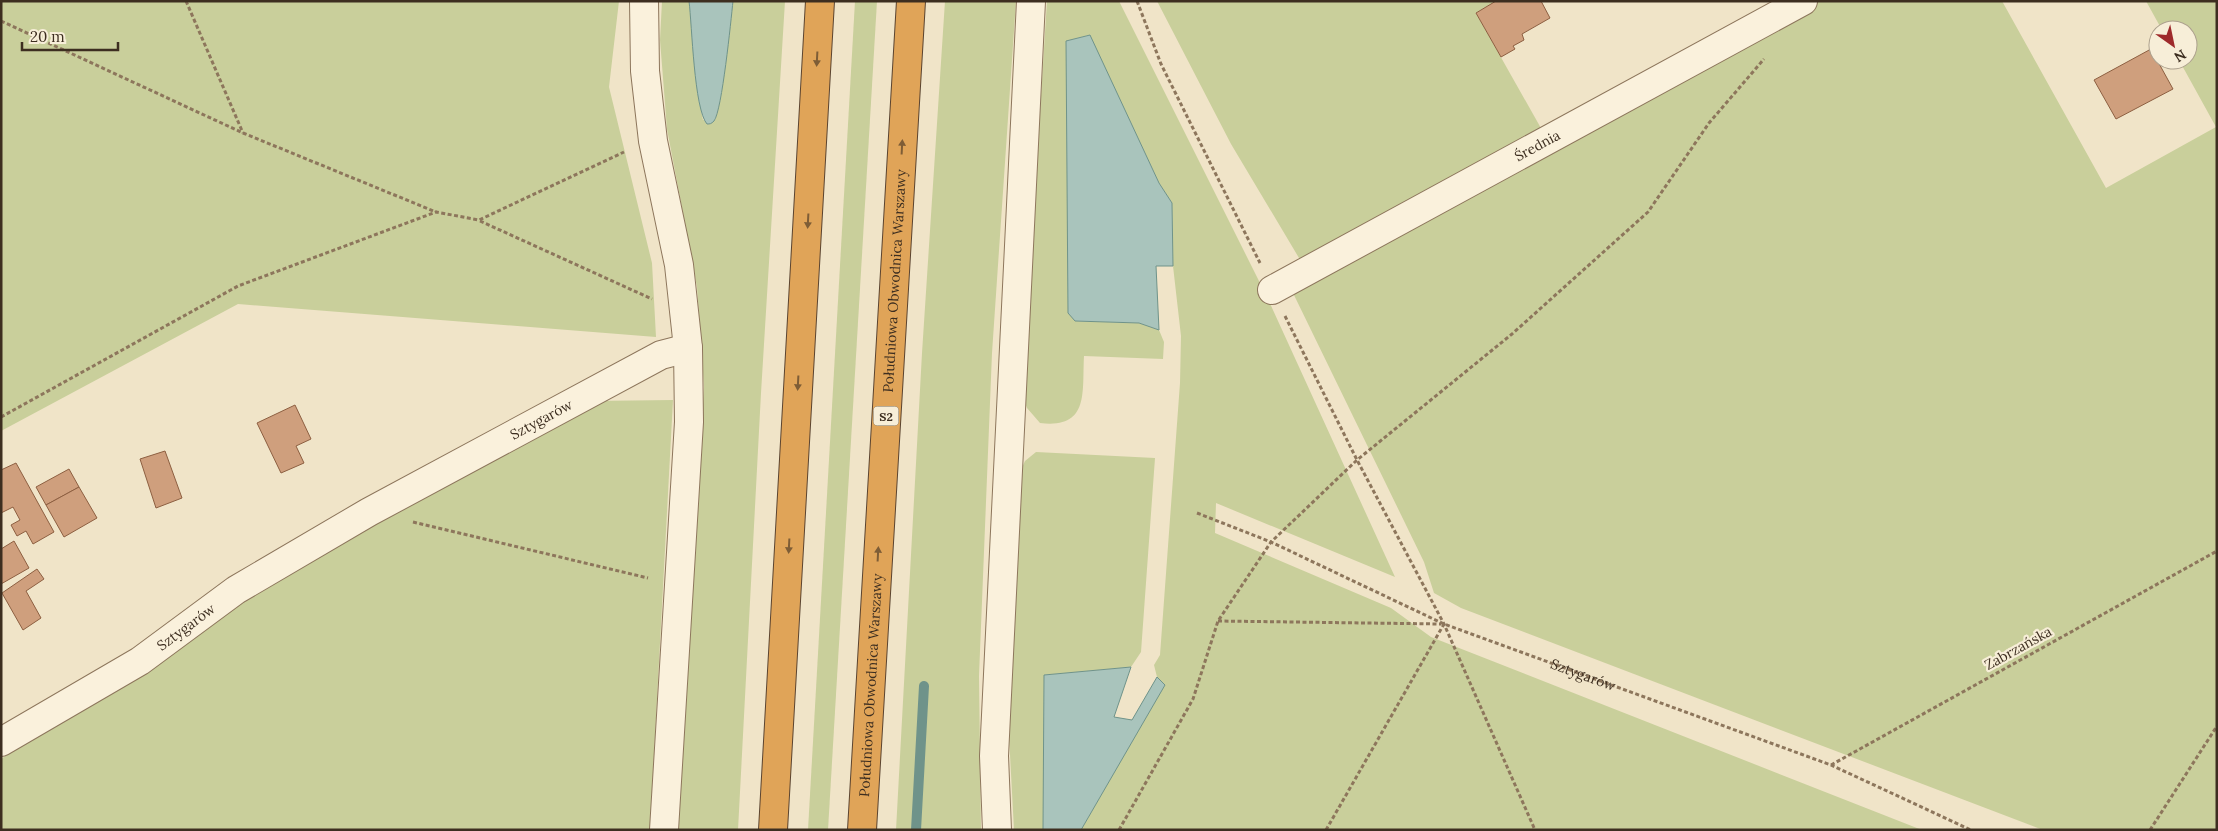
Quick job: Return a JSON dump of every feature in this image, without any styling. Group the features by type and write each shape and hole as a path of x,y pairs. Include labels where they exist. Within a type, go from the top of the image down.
{"highway":[{"path":"773,830 820,1"},
{"name":"Południowa Obwodnica Warszawy","path":"862,830 910,1"}],"street":[{"path":"644,1 645,71 653,141 679,265 688,348 689,422 664,830"},
{"path":"997,830 994,746 1031,1"},
{"name":"Średnia","path":"1272,290 1803,1"},
{"name":"Sztygarów","path":"1,742 140,661 236,590 369,512 661,355 688,348"}],"path":[{"path":"186,1 243,133"},
{"path":"1137,1 1161,64 1272,290 1356,460 1444,624 1535,830"},
{"path":"1,22 243,133 436,212 479,220 685,314"},
{"path":"1119,830 1193,699 1218,621 1272,542 1356,460 1512,334 1648,212 1709,123 1770,52"},
{"path":"479,220 619,154 653,141"},
{"path":"1,417 238,286 436,212"},
{"path":"369,512 679,585"},
{"name":"Sztygarów","path":"1197,513 1272,542 1444,624 1831,765 1971,830"},
{"name":"Zabrzańska","path":"1831,765 2217,551"},
{"path":"1218,621 1444,624"},
{"path":"1326,830 1444,624"},
{"path":"2150,830 2217,726"}],"green space":[{"path":"1,1 619,1 609,87 652,263 656,337 238,304 1,431"},
{"path":"662,1 689,1 698,96 703,120 715,120 721,95 733,1 785,1 761,393 738,830 678,830 704,387 697,287 667,129 660,40"},
{"path":"855,1 877,1 828,830 808,830"},
{"path":"945,1 1016,1 992,353 979,676 981,830 896,830 922,353"},
{"path":"1047,1 1119,1 1267,297 1395,577 1216,503 1215,533 1391,608 1431,637 1922,830 1081,830 1164,685 1157,677 1154,665 1160,655 1180,383 1181,336 1173,266 1172,203 1159,183 1089,35 1067,41 1075,321 1139,323 1159,330 1164,342 1163,359 1084,356 1082,395 1080,405 1075,414 1068,420 1056,423 1040,423 1027,408 1022,396"},
{"path":"1157,1 1496,1 1476,13 1542,130 1302,263 1231,144"},
{"path":"1818,1 2002,1 2106,188 2216,127 2185,70 2198,70 2198,20 2156,20 2146,1 2217,1 2217,830 2043,830 1461,608 1434,593 1424,562 1293,293"},
{"path":"673,400 650,830 1,830 1,759 140,667 231,610 453,477 591,401"},
{"path":"1036,452 1155,458 1141,652 1131,667 1044,675 1043,830 1014,830 1008,717 1019,474 1025,461"}],"water":[{"path":"689,1 733,1 720,101 714,121 710,124 707,124 703,115 696,85"},
{"path":"1090,35 1159,183 1172,203 1173,266 1156,266 1159,330 1139,323 1075,321 1068,313 1066,41"},
{"path":"1131,667 1114,717 1132,720 1157,677 1165,685 1081,830 1043,830 1044,675"}],"building":[{"path":"1496,1 1541,1 1550,18 1522,34 1524,40 1513,46 1515,49 1501,57 1476,13"},
{"path":"2148,51 2148,70 2163,70 2173,89 2116,119 2094,80"},
{"path":"295,405 311,439 296,446 304,463 281,473 257,423"},
{"path":"165,451 182,498 156,508 140,459"},
{"path":"16,463 54,532 33,544 26,531 17,536 11,525 20,520 13,507 1,513 1,470"},
{"path":"69,469 79,487 46,505 36,487"},
{"path":"79,487 97,518 64,537 46,505"},
{"path":"14,541 29,568 1,584 1,549"},
{"path":"37,569 44,579 26,591 41,618 23,630 2,593"}],"waterway":[{"path":"916,830 924,686"}]}
